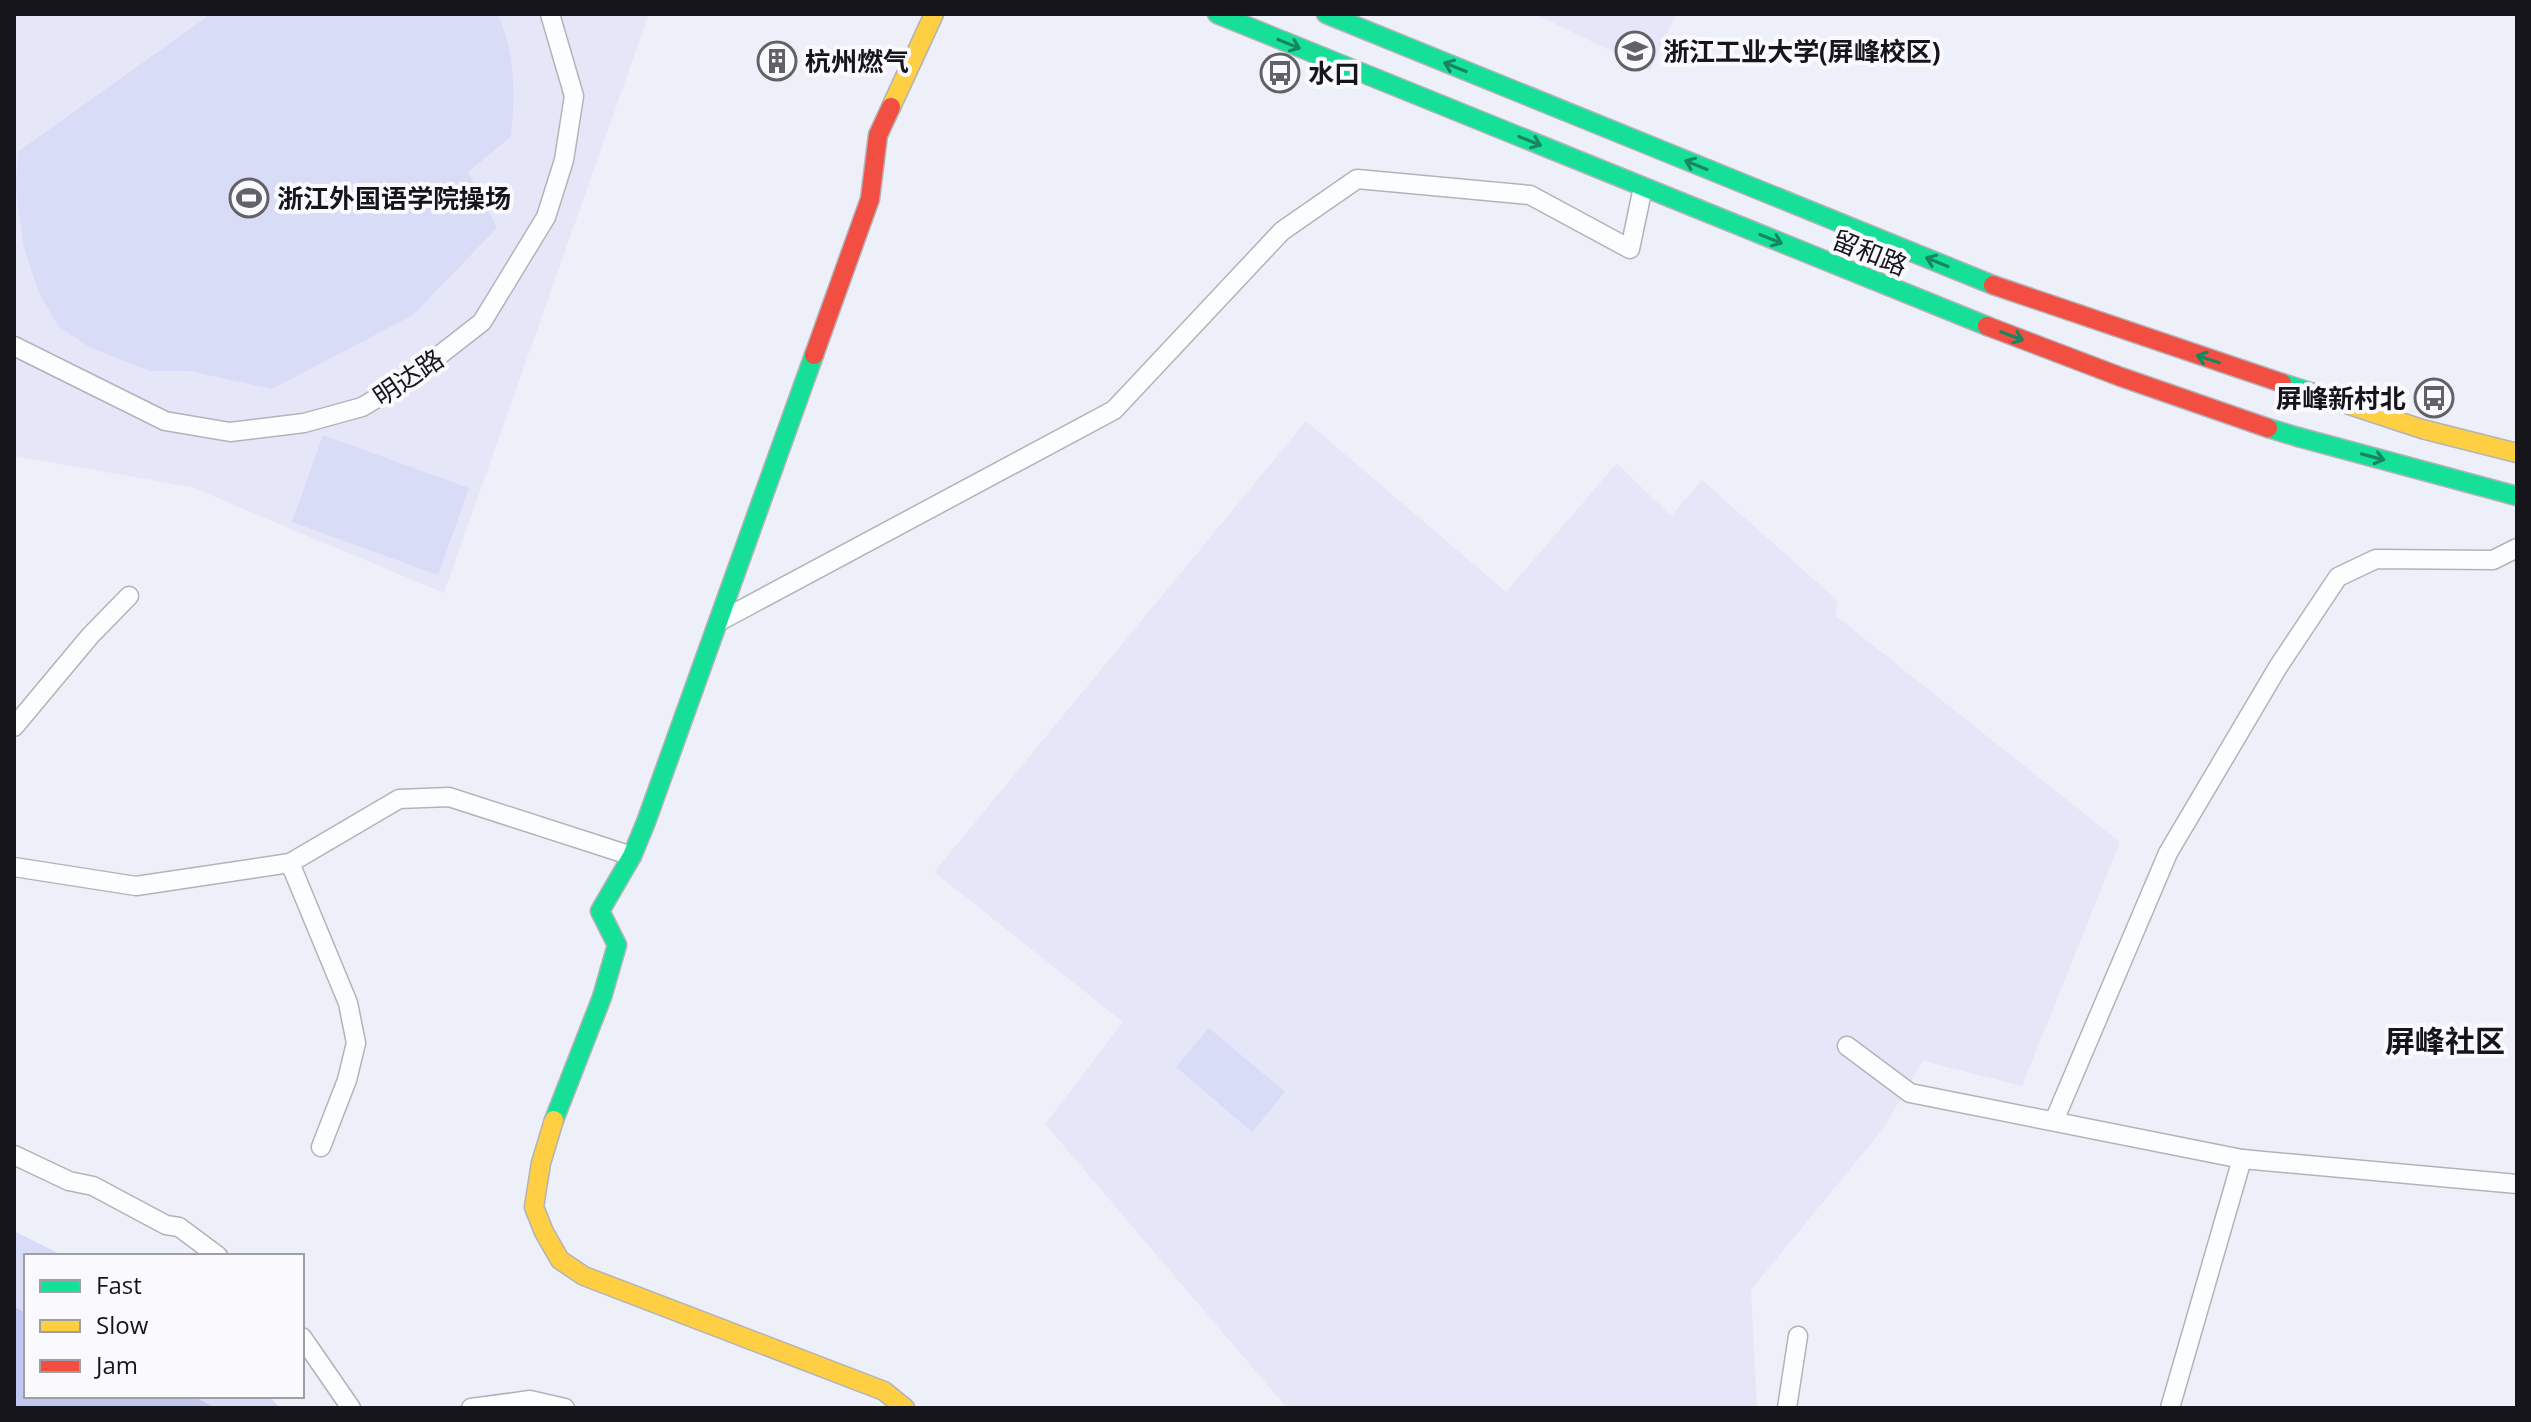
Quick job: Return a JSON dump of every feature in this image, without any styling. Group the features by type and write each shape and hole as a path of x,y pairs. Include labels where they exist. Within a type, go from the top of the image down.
{"main road":[{"path":"905,1408 884,1391 584,1276 560,1260 534,1207 541,1163 558,1105 602,997 617,945 600,911 632,856 720,621 870,199 878,135 934,14"},
{"name":"留和路","path":"1217,14 1967,319 2121,377 2268,428 2517,496"},
{"name":"留和路","path":"1326,14 2005,290 2422,429 2517,453"}],"street":[{"name":"明达路","path":"14,346 165,421 230,432 304,423 362,407 409,379 482,322 546,217 564,160 574,96 550,14"},
{"path":"720,621 1114,410 1282,231 1357,179 1530,195 1630,249 1643,187"},
{"path":"2054,1121 2168,853 2278,667 2338,577 2376,559 2493,560 2517,548"},
{"path":"14,727 90,636 129,596"},
{"path":"14,867 136,886 290,863 399,799 449,797 632,856"},
{"path":"290,863 348,1003 356,1043 347,1080 321,1147"},
{"path":"1847,1046 1910,1093 2242,1159 2517,1184"},
{"path":"14,1155 69,1181 93,1186 166,1225 179,1227 215,1254"},
{"path":"2170,1408 2242,1159"},
{"path":"1787,1408 1798,1336"},
{"path":"304,1340 351,1408"},
{"path":"471,1408 530,1400 565,1408"}],"shaded area":[{"path":"14,14 649,14 444,593 191,487 14,456"},
{"name":"浙江外国语学院操场","path":"211,14 497,14 511,59 511,137 468,172 497,228 413,315 272,389 190,371 150,371 91,348 58,326 38,291 24,248 15,185 19,151"},
{"name":"浙江工业大学(屏峰校区)","path":"1535,14 1676,14 1650,70"},
{"path":"1306,421 1506,592 1617,463 1671,516 1702,480 1837,600 1836,616 2120,842 2022,1086 1923,1061 1883,1129 1751,1290 1757,1408 1287,1408 1045,1124 1123,1022 934,872"},
{"path":"323,435 469,488 438,575 292,522"},
{"path":"1209,1028 1285,1092 1252,1132 1176,1067"},
{"path":"14,1231 60,1254 24,1254 24,1398 271,1398 280,1408 14,1408"},
{"path":"14,1307 24,1312 24,1398 197,1398 215,1408 14,1408"}],"traffic: fast":[{"path":"1217,14 1987,326"},
{"path":"1326,14 1993,285"},
{"path":"554,1120 602,997 617,945 600,911 632,856 646,822 814,355"},
{"path":"2282,383 2313,393"},
{"path":"2268,428 2298,437"},
{"path":"2298,437 2517,496"}],"traffic: slow":[{"path":"891,107 934,14"},
{"path":"2313,393 2422,429 2517,453"},
{"path":"554,1120 541,1163 534,1207 560,1260 584,1276 884,1391 905,1408"}],"traffic: jam":[{"path":"814,355 870,199 878,135 891,107"},
{"path":"1993,285 2282,383"},
{"path":"1987,326 2268,428"}],"place":[{"name":"浙江工业大学(屏峰校区)","path":"1635,51"},
{"name":"杭州燃气","path":"777,61"},
{"name":"水口","path":"1280,73"},
{"name":"浙江外国语学院操场","path":"249,198"},
{"name":"屏峰新村北","path":"2434,398"}],"district":[{"name":"屏峰社区","path":"2445,1040"}]}
